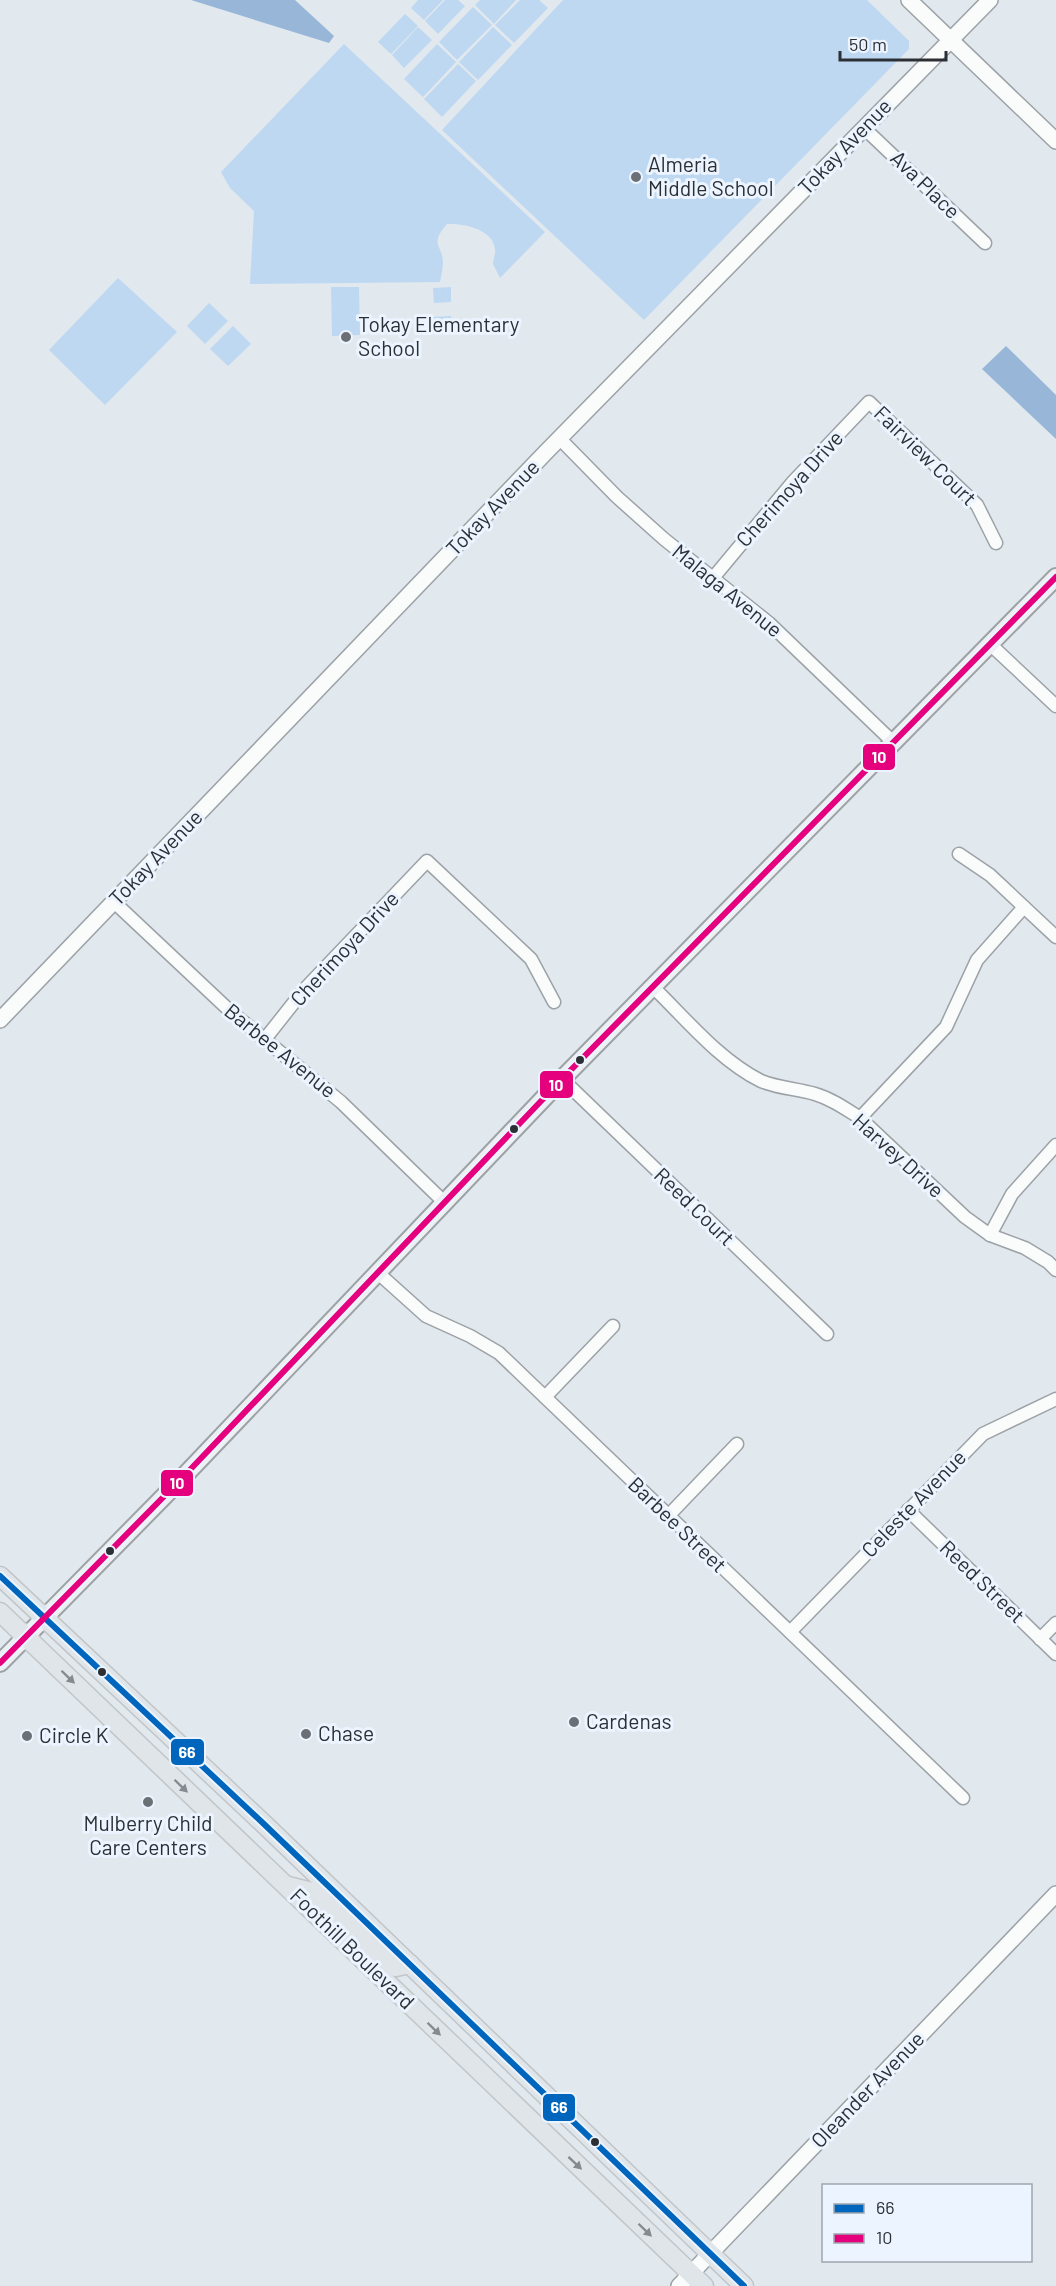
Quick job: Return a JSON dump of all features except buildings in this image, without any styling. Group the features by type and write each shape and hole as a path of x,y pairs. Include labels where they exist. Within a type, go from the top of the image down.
{"main road":[{"path":"0,1663 186,1474 652,987 1056,577"},
{"name":"Foothill Boulevard","path":"0,1576 410,1964 744,2286"},
{"name":"Foothill Boulevard","path":"0,1612 286,1886 692,2282"},
{"path":"286,1886 312,1892 396,1967 410,1964"}],"street":[{"path":"909,0 1056,141"},
{"name":"Tokay Avenue","path":"0,1020 560,439 990,0"},
{"name":"Ava Place","path":"864,128 985,243"},
{"name":"Fairview Court","path":"869,402 977,505 996,543"},
{"name":"Cherimoya Drive","path":"713,578 792,483 869,402"},
{"name":"Malaga Avenue","path":"560,439 648,525 769,623 894,743"},
{"path":"991,645 1056,706"},
{"path":"959,854 990,875 1056,937"},
{"name":"Cherimoya Drive","path":"266,1039 303,991 427,861 531,959 554,1002"},
{"name":"Barbee Avenue","path":"114,902 223,1004 341,1102 444,1202"},
{"path":"860,1118 946,1027 977,960 1024,907"},
{"name":"Harvey Drive","path":"652,987 719,1052 746,1072 767,1083 830,1099 860,1118 965,1217 990,1235 1025,1248 1048,1262 1056,1270"},
{"name":"Reed Court","path":"562,1080 827,1334"},
{"path":"990,1235 1012,1194 1056,1145"},
{"name":"Barbee Street","path":"377,1272 426,1316 470,1336 499,1353 963,1798"},
{"path":"545,1397 613,1326"},
{"name":"Celeste Avenue","path":"790,1632 983,1434 1056,1399"},
{"path":"668,1516 737,1444"},
{"name":"Reed Street","path":"908,1510 1056,1654"},
{"path":"1040,1639 1056,1623"},
{"name":"Oleander Avenue","path":"692,2282 711,2254 1056,1894"}],"shaded area":[{"path":"191,0 295,0 334,36 329,43"},
{"path":"418,0 443,0 424,20 411,8"},
{"path":"445,0 458,0 465,6 438,34 425,21"},
{"path":"480,0 516,0 494,24 475,5"},
{"path":"520,0 539,0 548,8 514,43 495,25"},
{"path":"563,0 867,0 909,41 909,49 644,320 442,130"},
{"path":"473,7 492,25 457,60 439,42"},
{"path":"405,14 418,26 391,54 378,42"},
{"path":"418,27 432,40 404,68 392,55"},
{"path":"493,27 512,45 478,80 459,62"},
{"path":"344,44 545,232 500,278 493,264 495,249 489,237 469,226 447,224 438,241 443,262 440,282 250,284 254,211 230,188 221,172"},
{"path":"437,44 456,62 423,97 404,79"},
{"path":"458,64 476,81 442,117 424,99"},
{"path":"118,278 177,332 105,405 49,350"},
{"path":"331,287 359,287 360,335 332,336"},
{"path":"451,287 451,302 434,303 433,288"},
{"path":"209,303 228,321 205,344 187,326"},
{"path":"451,316 452,331 434,333 434,317"},
{"path":"233,326 251,344 228,366 210,349"},
{"path":"1006,346 1056,395 1056,439 982,369"}],"transit line":[{"name":"10","path":"0,1663 186,1474 562,1079 1056,577"},
{"name":"66","path":"0,1576 266,1826 744,2286"}],"place":[{"name":"Almeria Middle School","path":"636,177"},
{"name":"Tokay Elementary School","path":"346,337"},
{"name":"Cardenas","path":"574,1722"},
{"name":"Chase","path":"306,1734"},
{"name":"Circle K","path":"27,1736"},
{"name":"Mulberry Child Care Centers","path":"148,1802"}]}
